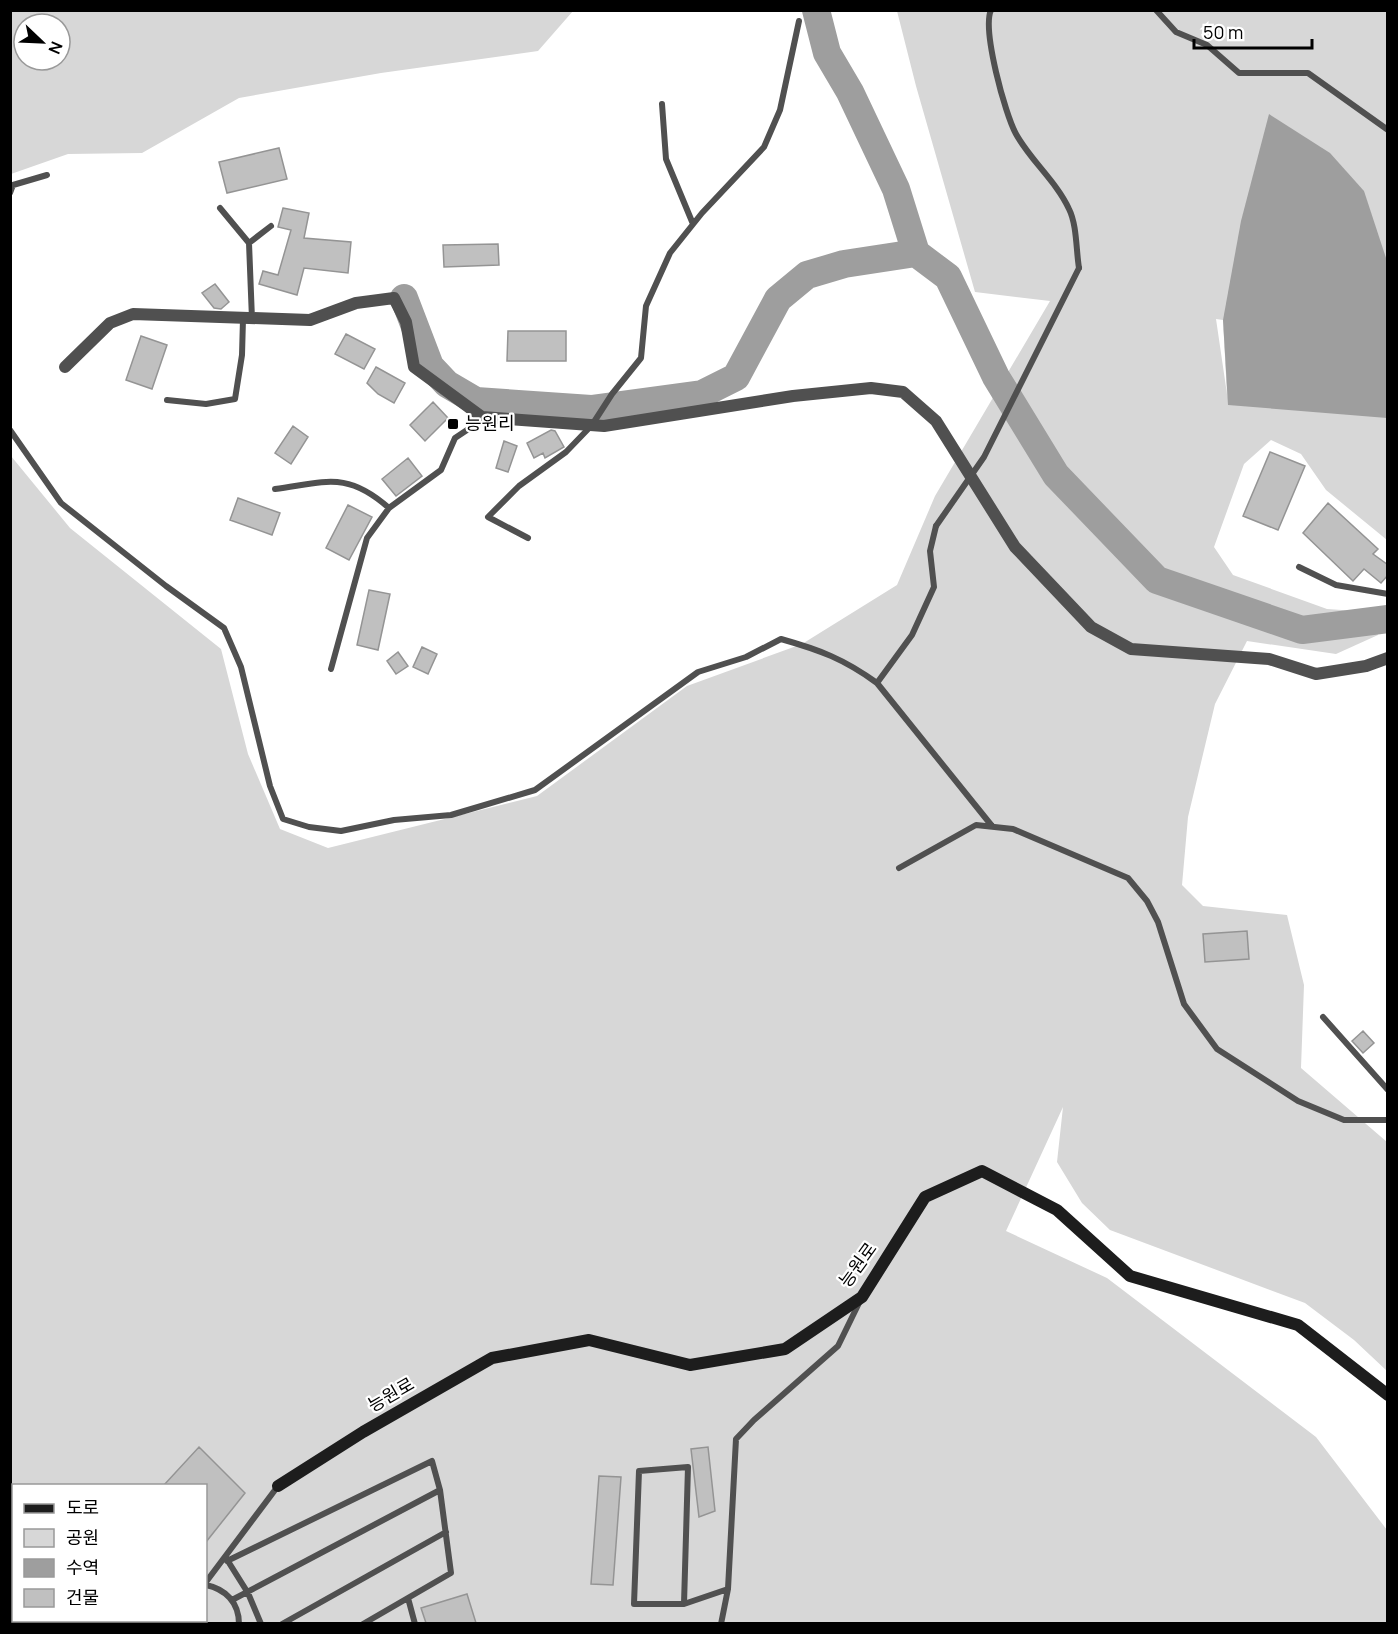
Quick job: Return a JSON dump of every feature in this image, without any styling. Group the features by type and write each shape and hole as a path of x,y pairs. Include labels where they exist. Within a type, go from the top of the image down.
{"street":[{"path":"65,367 110,323 133,314 310,320 356,303 394,298 406,322 414,367 437,386 485,418 604,426 793,396 871,388 903,392 936,421 1016,547 1090,627 1131,649 1269,659 1316,674 1366,666 1388,658"},
{"name":"능원로","path":"278,1486 363,1432 492,1358 589,1340 690,1365 785,1349 862,1297 925,1197 982,1171 1057,1210 1130,1276 1298,1325 1388,1395"}],"lane":[{"path":"877,683 912,635 934,586 930,551 936,526 984,457 1079,268 1071,211 1048,174 1016,134 991,50 987,19 991,10"},
{"path":"1156,10 1176,32 1207,45 1239,73 1308,73 1388,130"},
{"path":"528,538 488,517 519,486 566,452 592,425 612,394 641,358 645,306 670,253 693,224 764,147 780,110 799,21"},
{"path":"663,104 666,159 693,224"},
{"path":"10,193 13,185 47,175"},
{"path":"167,400 206,405 235,399 247,319 249,243 220,208"},
{"path":"249,243 271,226"},
{"path":"331,669 367,538 389,508 441,470 455,438 485,418"},
{"path":"10,430 61,503 166,586 224,628 241,667 270,786 283,819 309,827 341,831 394,820 451,815 534,790 699,672 746,657 781,639 827,652 851,664 877,683 992,827"},
{"path":"275,489 337,480 359,486 389,508"},
{"path":"1299,567 1336,585 1388,594"},
{"path":"899,868 976,825 1013,829 1128,878 1147,901 1158,922 1184,1004 1217,1049 1298,1101 1344,1120 1388,1120"},
{"path":"1323,1017 1388,1090"},
{"path":"721,1623 728,1589 736,1439 754,1420 838,1346 862,1297"},
{"path":"226,1559 432,1461 440,1490 451,1573 363,1623"},
{"path":"684,1604 688,1467 639,1471 634,1604 684,1604 728,1589"},
{"path":"207,1583 278,1486"},
{"path":"232,1600 440,1490"},
{"path":"282,1623 446,1532"},
{"path":"226,1559 248,1593 261,1623"},
{"path":"207,1584 216,1587 232,1600 239,1623"},
{"path":"408,1598 415,1623"}],"green space":[{"path":"11,10 573,11 538,51 381,73 239,98 142,153 68,154 11,174"},
{"path":"897,11 1387,11 1387,540 1326,490 1301,454 1271,440 1244,464 1214,547 1233,575 1327,609 1371,612 1378,635 1336,654 1247,641 1215,704 1188,817 1182,885 1203,906 1287,915 1304,985 1301,1068 1387,1142 1387,1371 1354,1340 1305,1303 1110,1230 1082,1203 1057,1162 1063,1107 1006,1231 1107,1278 1316,1437 1387,1530 1387,1623 11,1623 11,456 70,528 221,649 248,754 280,829 328,848 537,796 687,686 802,644 897,585 935,496 1050,301 975,292","holes":["1216,319 1223,320 1227,394"]}],"water":[{"path":"1269,114 1330,153 1364,191 1387,261 1387,418 1228,405 1223,320 1241,221"}],"building":[{"path":"279,148 287,179 227,193 219,162"},
{"path":"283,208 309,213 304,238 351,242 348,273 304,268 297,295 259,284 263,271 278,275 291,230 278,227"},
{"path":"498,244 499,265 444,267 443,245"},
{"path":"215,284 229,302 221,309 214,308 202,293"},
{"path":"508,331 566,331 566,361 507,361"},
{"path":"346,334 375,349 364,369 335,354"},
{"path":"141,336 167,345 152,389 126,380"},
{"path":"376,367 405,383 394,403 378,394 367,383"},
{"path":"433,402 448,418 425,441 410,425"},
{"path":"293,426 308,437 291,464 275,453"},
{"path":"551,430 555,431 564,447 545,458 543,453 534,458 527,443"},
{"path":"504,441 517,446 508,472 496,468"},
{"path":"1270,452 1305,466 1278,530 1243,516"},
{"path":"408,458 422,476 396,496 382,479"},
{"path":"238,498 280,513 272,535 230,520"},
{"path":"1328,503 1378,549 1373,554 1388,565 1388,575 1381,583 1364,569 1353,581 1303,533"},
{"path":"348,505 372,517 349,560 326,548"},
{"path":"369,590 390,594 378,650 357,645"},
{"path":"422,647 437,654 428,674 413,667"},
{"path":"398,652 408,666 396,674 387,661"},
{"path":"1247,931 1249,959 1205,962 1203,934"},
{"path":"1363,1031 1374,1043 1363,1053 1352,1041"},
{"path":"199,1447 245,1493 207,1541 207,1484 165,1484"},
{"path":"708,1447 715,1511 699,1517 691,1449"},
{"path":"599,1476 621,1477 613,1585 591,1584"},
{"path":"467,1594 476,1623 426,1623 421,1608"}],"waterway":[{"path":"816,10 827,53 850,92 896,189 916,253 948,277 996,377 1056,475 1157,580 1302,630 1388,619"},
{"path":"404,298 430,366 447,384 476,401 591,409 702,394 736,377 778,299 807,275 844,264 916,253"}],"place":[{"name":"능원리","path":"453,424"}]}
